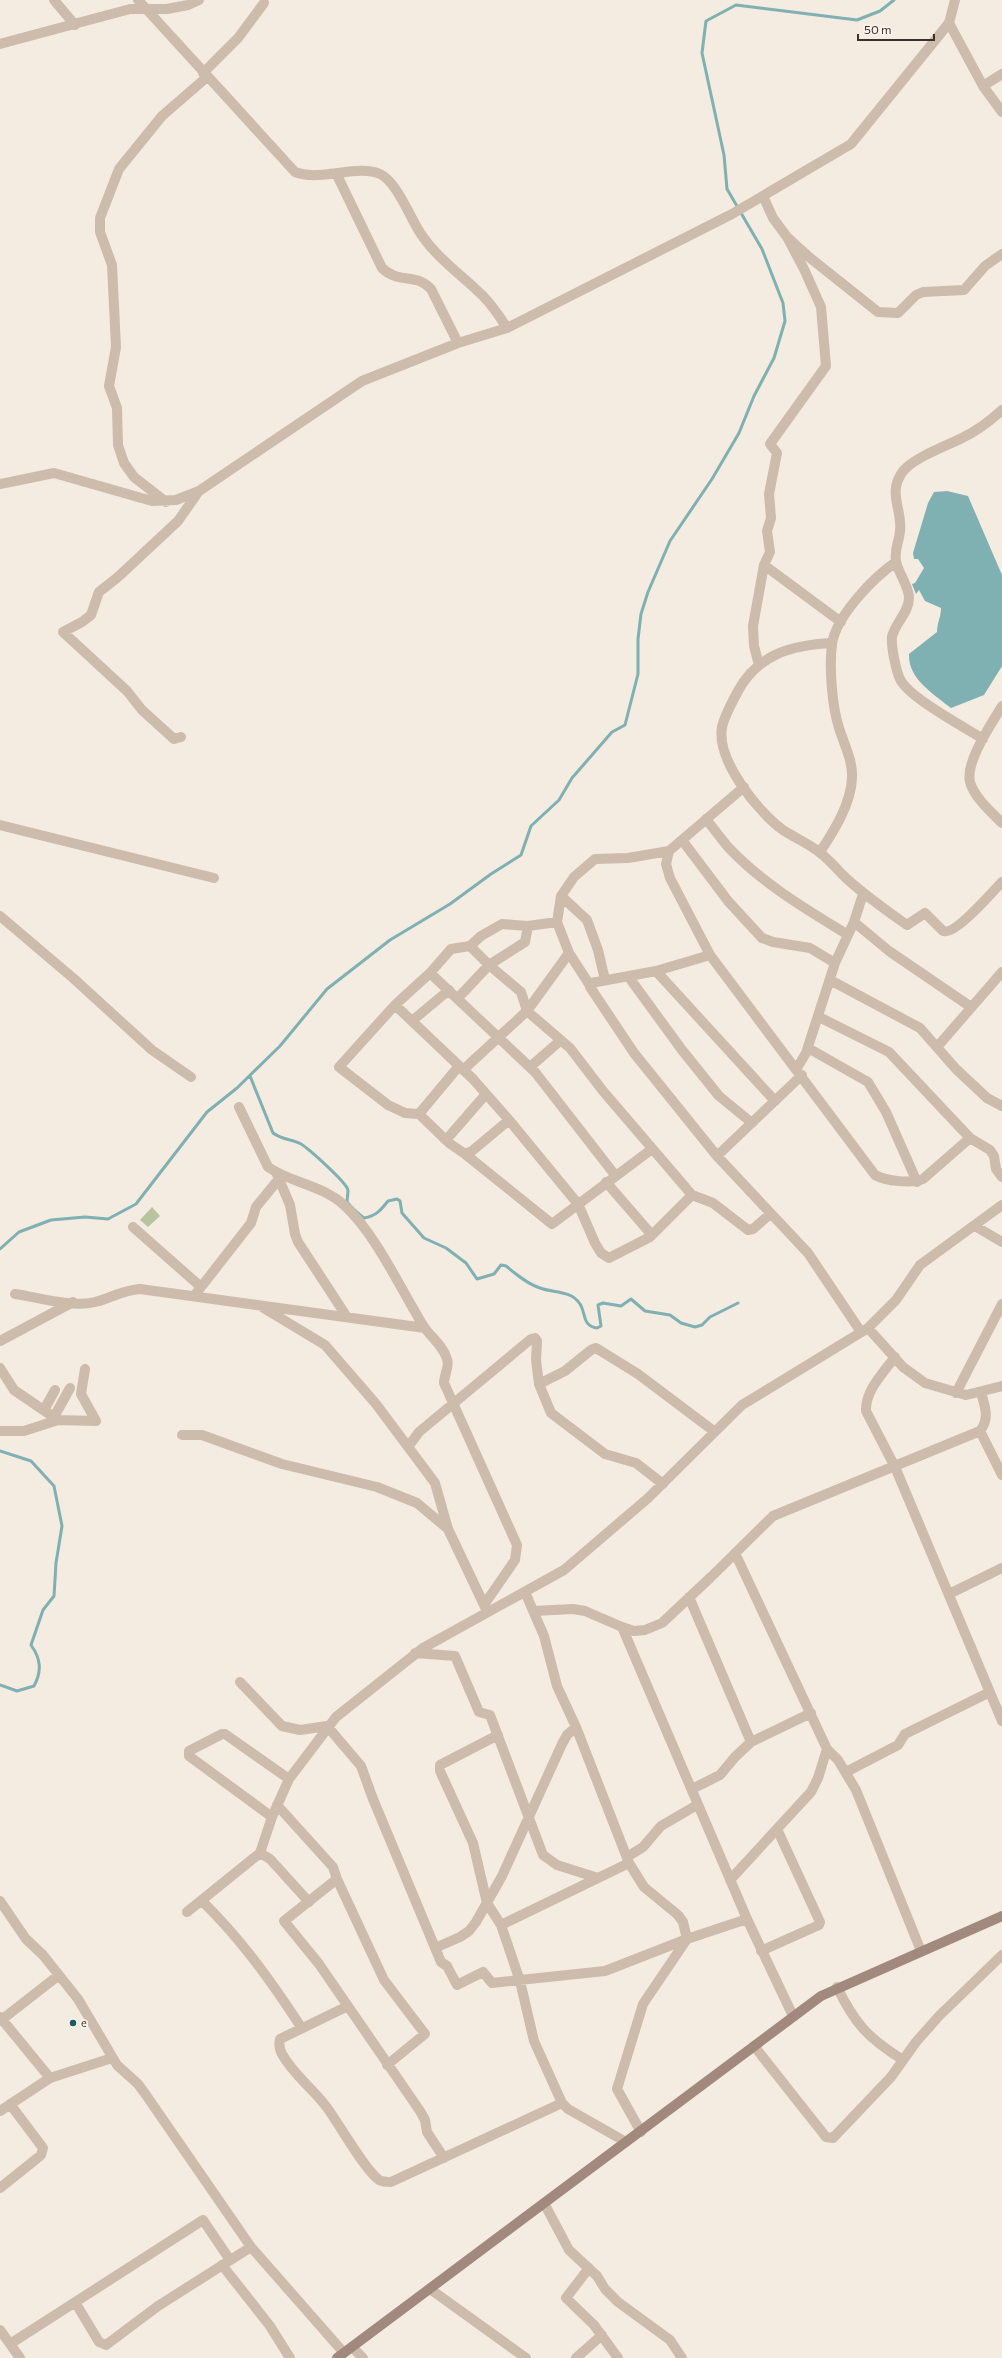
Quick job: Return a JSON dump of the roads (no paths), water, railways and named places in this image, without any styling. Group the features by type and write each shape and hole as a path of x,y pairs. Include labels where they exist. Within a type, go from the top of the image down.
{"street":[{"path":"54,0 75,25"},
{"path":"138,0 295,172 310,176 366,172 378,173 386,178 393,186 420,232 432,248 484,296 507,328"},
{"path":"0,44 130,9 148,10 178,7 199,0"},
{"path":"0,484 54,473 152,501 166,502 199,491 362,381 458,343 507,328 732,214 851,144 949,23 955,0"},
{"path":"166,502 134,477 124,463 118,445 117,408 109,386 116,347 112,265 100,232 100,218 119,169 162,116 205,75 238,38 264,3"},
{"path":"949,23 983,86 1002,112"},
{"path":"983,86 1002,74"},
{"path":"336,173 382,268 396,278 419,279 425,283 431,289 458,343"},
{"path":"759,665 754,646 753,626 764,565 770,552 767,531 770,518 769,494 777,453 770,444 826,366 821,307 808,276 787,237 772,218 763,196"},
{"path":"787,237 864,302 878,312 887,314 902,311 916,295 923,292 964,290 985,266 1002,254"},
{"path":"983,739 909,691 900,680 892,637 905,612 909,598 896,562 896,546 900,531 900,516 894,500 898,482 904,470 934,451 964,437 993,419 1002,410"},
{"path":"181,737 174,739 142,710 127,691 63,632 82,622 91,615 99,592 124,572 178,521 199,491"},
{"path":"820,852 839,822 852,778 846,747 834,708 832,643 842,622 870,583 896,562"},
{"path":"764,565 842,622"},
{"path":"832,643 809,644 785,649 759,665 743,682 731,704 722,727 722,740 725,755 762,813 784,830 820,852 863,894 907,926 925,913 946,932 967,918 1002,882"},
{"path":"1002,706 983,739 973,761 970,782 987,808 1002,823"},
{"path":"744,787 670,850 628,858 595,859 574,876 561,896 557,922 569,953 634,1054 717,1156 815,1262 864,1330 895,1357 912,1376 925,1383 966,1395 1002,1386"},
{"path":"706,819 729,848 748,866 791,900 848,935"},
{"path":"0,825 214,878"},
{"path":"682,840 728,901 747,924 762,938 773,942 810,948 835,963"},
{"path":"670,850 666,864 670,878 710,955 875,1175 883,1178 917,1182 923,1179 970,1138"},
{"path":"717,1156 775,1101 799,1072 835,963 854,922 863,894"},
{"path":"561,896 587,920 598,950 605,980"},
{"path":"0,916 73,978 152,1050 191,1077"},
{"path":"557,922 528,926 502,924 481,936 470,946 451,949 430,973 395,1005 339,1067 388,1105 405,1113 419,1114 446,1140 552,1224 615,1175 652,1149"},
{"path":"854,922 889,951 971,1008"},
{"path":"458,998 489,965 525,942 528,926"},
{"path":"470,946 520,992 527,1011 561,1040 692,1195 713,1203 748,1230 753,1229 770,1214"},
{"path":"419,1114 461,1068 527,1011 569,953"},
{"path":"590,984 656,971 710,955"},
{"path":"656,971 775,1101"},
{"path":"938,1046 1002,972"},
{"path":"430,973 530,1067 615,1175"},
{"path":"628,976 682,1050 719,1096 752,1123"},
{"path":"830,980 920,1028 938,1046 956,1069 987,1098 1002,1106"},
{"path":"413,1020 449,990"},
{"path":"395,1005 413,1020 510,1120 578,1204 601,1253 609,1258 651,1234 692,1195"},
{"path":"818,1017 889,1052 970,1138 990,1150 994,1156 996,1169 1002,1177"},
{"path":"530,1067 561,1040"},
{"path":"808,1048 868,1082 886,1112 917,1182"},
{"path":"446,1140 486,1094"},
{"path":"239,1108 268,1167 277,1176 290,1205 295,1234 298,1242 347,1317"},
{"path":"465,1154 472,1151 510,1120"},
{"path":"194,1296 251,1223 256,1207 277,1176"},
{"path":"277,1176 326,1192 345,1205 370,1237 425,1328 448,1361 444,1383 517,1545 515,1560 486,1608"},
{"path":"606,1182 651,1234"},
{"path":"187,1912 202,1902 260,1853 272,1817 289,1779 327,1726 415,1653 486,1608 525,1592 564,1570 663,1484 751,1398 864,1330 896,1300 920,1265 1002,1205"},
{"path":"975,1226 1002,1242"},
{"path":"133,1227 201,1287"},
{"path":"15,1294 73,1302 95,1302 120,1292 140,1289 425,1328"},
{"path":"0,1342 73,1302"},
{"path":"259,1305 325,1345 376,1404 435,1483 448,1529 486,1608"},
{"path":"956,1393 1001,1307"},
{"path":"408,1448 419,1432 532,1338 537,1341 536,1360 539,1384 546,1405 556,1418 605,1454 636,1463 663,1484"},
{"path":"539,1384 557,1376 591,1350 596,1348 638,1374 715,1432"},
{"path":"895,1357 871,1390 865,1403 866,1411 895,1467 1002,1721"},
{"path":"0,1368 14,1390 56,1418"},
{"path":"0,1431 24,1430 56,1418 96,1421 81,1394 86,1369"},
{"path":"56,1418 70,1388"},
{"path":"44,1410 55,1390"},
{"path":"534,1612 572,1609 585,1611 634,1631 645,1630 662,1623 772,1516 980,1431 986,1421 987,1412 981,1392"},
{"path":"980,1431 1002,1475"},
{"path":"182,1435 202,1435 282,1464 378,1487 418,1503 448,1529"},
{"path":"735,1553 827,1749 846,1772 921,1951"},
{"path":"949,1594 1002,1568"},
{"path":"525,1592 549,1651 557,1686 576,1727 628,1860 644,1887 678,1915 683,1922 687,1939 643,2004 618,2085 618,2092 641,2132"},
{"path":"689,1597 751,1742"},
{"path":"622,1627 747,1919 793,2016"},
{"path":"415,1653 455,1656 479,1712 490,1715 543,1856 548,1860 598,1878"},
{"path":"240,1682 282,1726 300,1730 327,1726"},
{"path":"846,1772 898,1745 905,1734 990,1692"},
{"path":"692,1789 720,1775 735,1756 751,1742 811,1713"},
{"path":"327,1726 361,1766 373,1799 441,1962 447,1966 458,1985 483,1972 492,1983 605,1971 687,1939 747,1919"},
{"path":"435,1948 469,1931 487,1903 502,1876 562,1744 567,1735 576,1727"},
{"path":"272,1817 189,1756 189,1751 222,1734 225,1734 289,1779"},
{"path":"498,1735 439,1768 473,1843 487,1903 501,1926 520,1981 534,2041 562,2103 568,2109 626,2142"},
{"path":"730,1880 811,1792 818,1778 827,1749"},
{"path":"277,1805 333,1867 337,1880 384,1980 425,2034 387,2065"},
{"path":"501,1926 598,1878 628,1860 643,1847 661,1826 697,1805"},
{"path":"762,1951 819,1925 820,1922 777,1829"},
{"path":"260,1853 270,1859 309,1902"},
{"path":"337,1880 284,1921 319,1964 420,2111 425,2120 427,2132 444,2158"},
{"path":"0,1902 26,1939 59,1975 86,2012 112,2058 146,2095 251,2247 341,2356 820,1996 837,1987 1002,1916"},
{"path":"202,1902 231,1930 254,1957 301,2027"},
{"path":"754,2046 829,2138 833,2138 886,2083 939,2016 1002,1955"},
{"path":"50,2078 1,2019 59,1975"},
{"path":"837,1987 851,2014 863,2030 883,2047 903,2060"},
{"path":"348,2006 301,2027 280,2039 281,2052 296,2076 324,2104 379,2180 391,2182 562,2103"},
{"path":"0,2111 50,2078 112,2058"},
{"path":"0,2188 41,2155 42,2148 10,2104"},
{"path":"546,2202 569,2250 589,2268 618,2302 670,2340 682,2358"},
{"path":"10,2344 202,2220 226,2262 290,2358"},
{"path":"75,2302 99,2342 106,2345 158,2306 251,2247"},
{"path":"589,2268 566,2298 602,2335 618,2358"},
{"path":"430,2289 523,2356"},
{"path":"0,2330 20,2358"},
{"path":"576,2358 602,2335"},
{"path":"352,2347 363,2358"}],"water":[{"path":"947,491 968,496 1002,575 1002,666 984,695 951,708 923,685 917,678 910,663 909,654 937,632 941,608 925,601 919,590 916,594 912,584 915,583 924,568 918,559 914,559 913,553 928,503 934,492"}],"waterway":[{"path":"0,1249 19,1232 51,1220 85,1217 108,1219 136,1204 207,1112 237,1088 280,1046 327,989 390,940 450,904 491,874 521,855 531,826 559,800 572,778 612,732 625,725 638,674 638,639 641,614 648,592 670,541 712,479 739,433 754,396 774,358 785,321 783,303 762,249 727,189 724,155 702,53 706,21 736,5 857,20 880,11 894,0"},
{"path":"250,1076 273,1133 301,1144 327,1166 346,1186 348,1190 347,1202 358,1213 364,1218 372,1216 388,1201 397,1199 400,1201 402,1213 424,1238 446,1248 466,1263 477,1279 494,1274 501,1265 506,1266 535,1286 545,1290 572,1296 580,1304 585,1319 589,1325 597,1328 601,1326 598,1305 603,1303 621,1306 631,1299 645,1311 670,1315 681,1323 695,1327 702,1325 710,1317 738,1303"},
{"path":"0,1451 31,1461 54,1486 62,1526 56,1563 54,1596 43,1610 31,1645 37,1655 39,1665 37,1681 34,1686 17,1691 0,1685"}],"place":[{"name":"e","path":"73,2023"}]}
